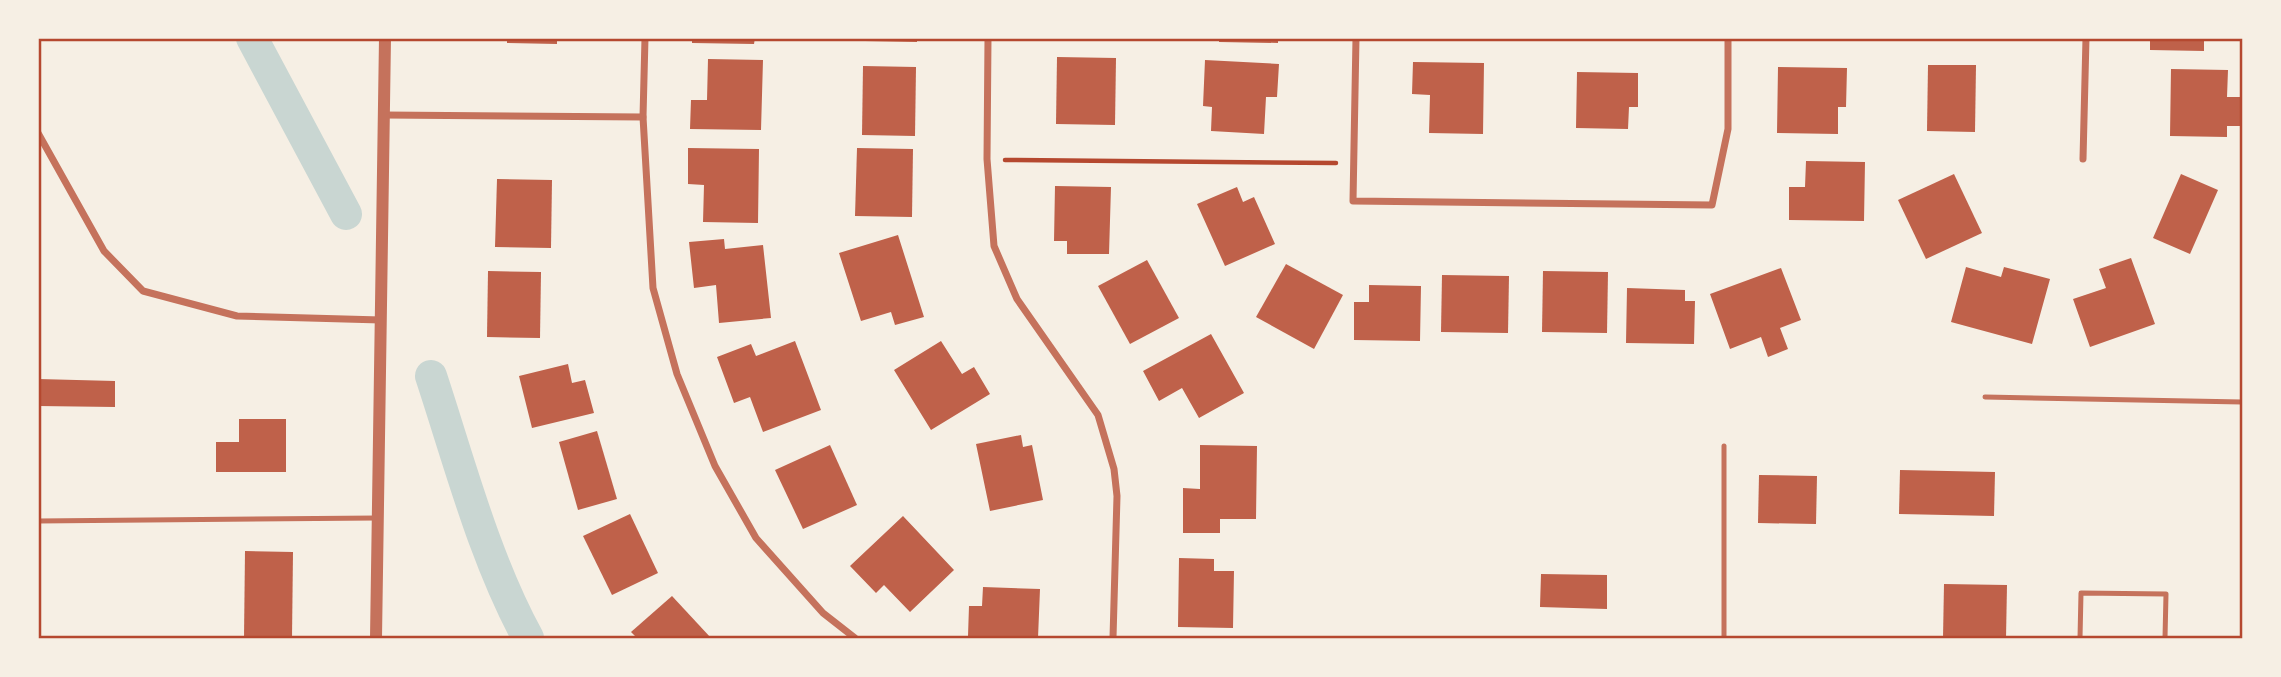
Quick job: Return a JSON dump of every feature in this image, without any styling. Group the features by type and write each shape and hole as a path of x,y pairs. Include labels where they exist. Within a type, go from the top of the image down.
{"street":[{"path":"376,639 385,38"},
{"path":"645,38 643,117 653,288 677,374 715,466 756,538 823,613 855,639"},
{"path":"988,38 987,159 994,246 1017,299 1098,415 1114,469 1117,496 1113,639"},
{"path":"1356,38 1353,201 1712,205 1728,129 1728,38"},
{"path":"2083,159 2086,38"},
{"path":"384,115 643,117"},
{"path":"38,133 42,148 104,251 143,291 237,316 382,320"}],"lane":[{"path":"1985,397 2242,402"},
{"path":"1724,446 1724,639"},
{"path":"38,521 377,518"},
{"path":"2080,639 2081,593 2166,594 2165,639"}],"path":[{"path":"987,159 1354,163"}],"building":[{"path":"507,38 557,38 557,44 507,43"},
{"path":"692,38 755,38 754,44 692,43"},
{"path":"865,38 917,38 917,42 865,41"},
{"path":"1219,38 1278,38 1278,43 1219,42"},
{"path":"1600,38 1636,38 1636,41 1599,41"},
{"path":"2150,38 2204,38 2204,51 2150,50"},
{"path":"1057,57 1116,58 1115,125 1056,124"},
{"path":"708,59 763,60 761,130 690,129 691,100 707,100"},
{"path":"1205,60 1279,64 1277,97 1266,97 1264,134 1211,131 1212,107 1203,106"},
{"path":"1413,62 1484,63 1483,134 1429,133 1430,95 1412,94"},
{"path":"1928,65 1976,65 1975,132 1927,131"},
{"path":"863,66 916,67 915,136 862,135"},
{"path":"1778,67 1847,68 1846,107 1838,107 1838,134 1777,133"},
{"path":"2171,69 2228,70 2227,97 2242,97 2242,126 2227,126 2227,137 2170,136"},
{"path":"1577,72 1638,73 1638,107 1629,107 1628,129 1576,128"},
{"path":"688,148 759,149 758,223 703,222 704,185 688,184"},
{"path":"857,148 913,149 912,217 855,216"},
{"path":"1806,161 1865,162 1864,221 1789,220 1789,187 1805,187"},
{"path":"1954,174 1982,233 1926,259 1898,200"},
{"path":"2181,174 2218,190 2190,254 2153,238"},
{"path":"497,179 552,180 551,248 495,247"},
{"path":"1055,186 1111,187 1109,254 1067,254 1067,241 1054,241"},
{"path":"1237,187 1243,202 1254,197 1275,244 1225,266 1197,204"},
{"path":"898,235 924,317 895,325 891,312 861,321 839,253"},
{"path":"724,239 725,249 763,245 771,318 719,323 716,285 694,288 689,242"},
{"path":"2131,258 2155,324 2090,347 2073,299 2106,288 2099,269"},
{"path":"1147,260 1179,318 1130,344 1098,286"},
{"path":"1286,264 1343,295 1314,349 1256,317"},
{"path":"1966,267 2001,277 2004,267 2050,279 2032,344 1951,322"},
{"path":"1781,268 1801,320 1780,328 1788,349 1768,357 1761,337 1730,349 1710,294"},
{"path":"488,271 541,272 540,338 487,337"},
{"path":"1543,271 1608,272 1607,333 1542,332"},
{"path":"1442,275 1509,276 1508,333 1441,332"},
{"path":"1369,285 1421,286 1420,341 1354,340 1354,302 1369,302"},
{"path":"1627,288 1685,290 1685,301 1695,301 1694,344 1626,343"},
{"path":"1211,334 1244,393 1199,418 1182,388 1159,401 1143,371"},
{"path":"795,341 821,410 763,432 750,397 734,403 717,357 751,344 756,356"},
{"path":"941,341 962,374 974,367 990,394 931,430 894,370"},
{"path":"568,364 572,383 585,380 594,413 532,428 519,376"},
{"path":"38,379 115,381 115,407 38,406"},
{"path":"239,419 286,419 286,472 216,472 216,442 239,442"},
{"path":"597,431 617,499 578,510 559,442"},
{"path":"1021,435 1023,447 1032,445 1043,500 990,511 976,444"},
{"path":"830,445 857,505 803,529 775,470"},
{"path":"1200,445 1257,446 1256,519 1220,519 1220,533 1183,533 1183,488 1200,489"},
{"path":"1900,470 1995,472 1994,516 1899,514"},
{"path":"1759,475 1817,476 1816,524 1758,523"},
{"path":"630,514 658,573 612,595 583,536"},
{"path":"903,516 954,570 910,612 884,585 876,593 850,566"},
{"path":"245,551 293,552 292,638 244,638"},
{"path":"1179,558 1214,559 1214,571 1234,571 1233,628 1178,627"},
{"path":"1541,574 1607,575 1607,609 1540,607"},
{"path":"1944,584 2007,585 2006,638 1943,638"},
{"path":"983,587 1040,589 1038,638 968,636 969,606 982,606"},
{"path":"672,596 711,638 637,638 631,632"}],"waterway":[{"path":"252,38 346,214"},
{"path":"431,376 486,543 528,638"}]}
